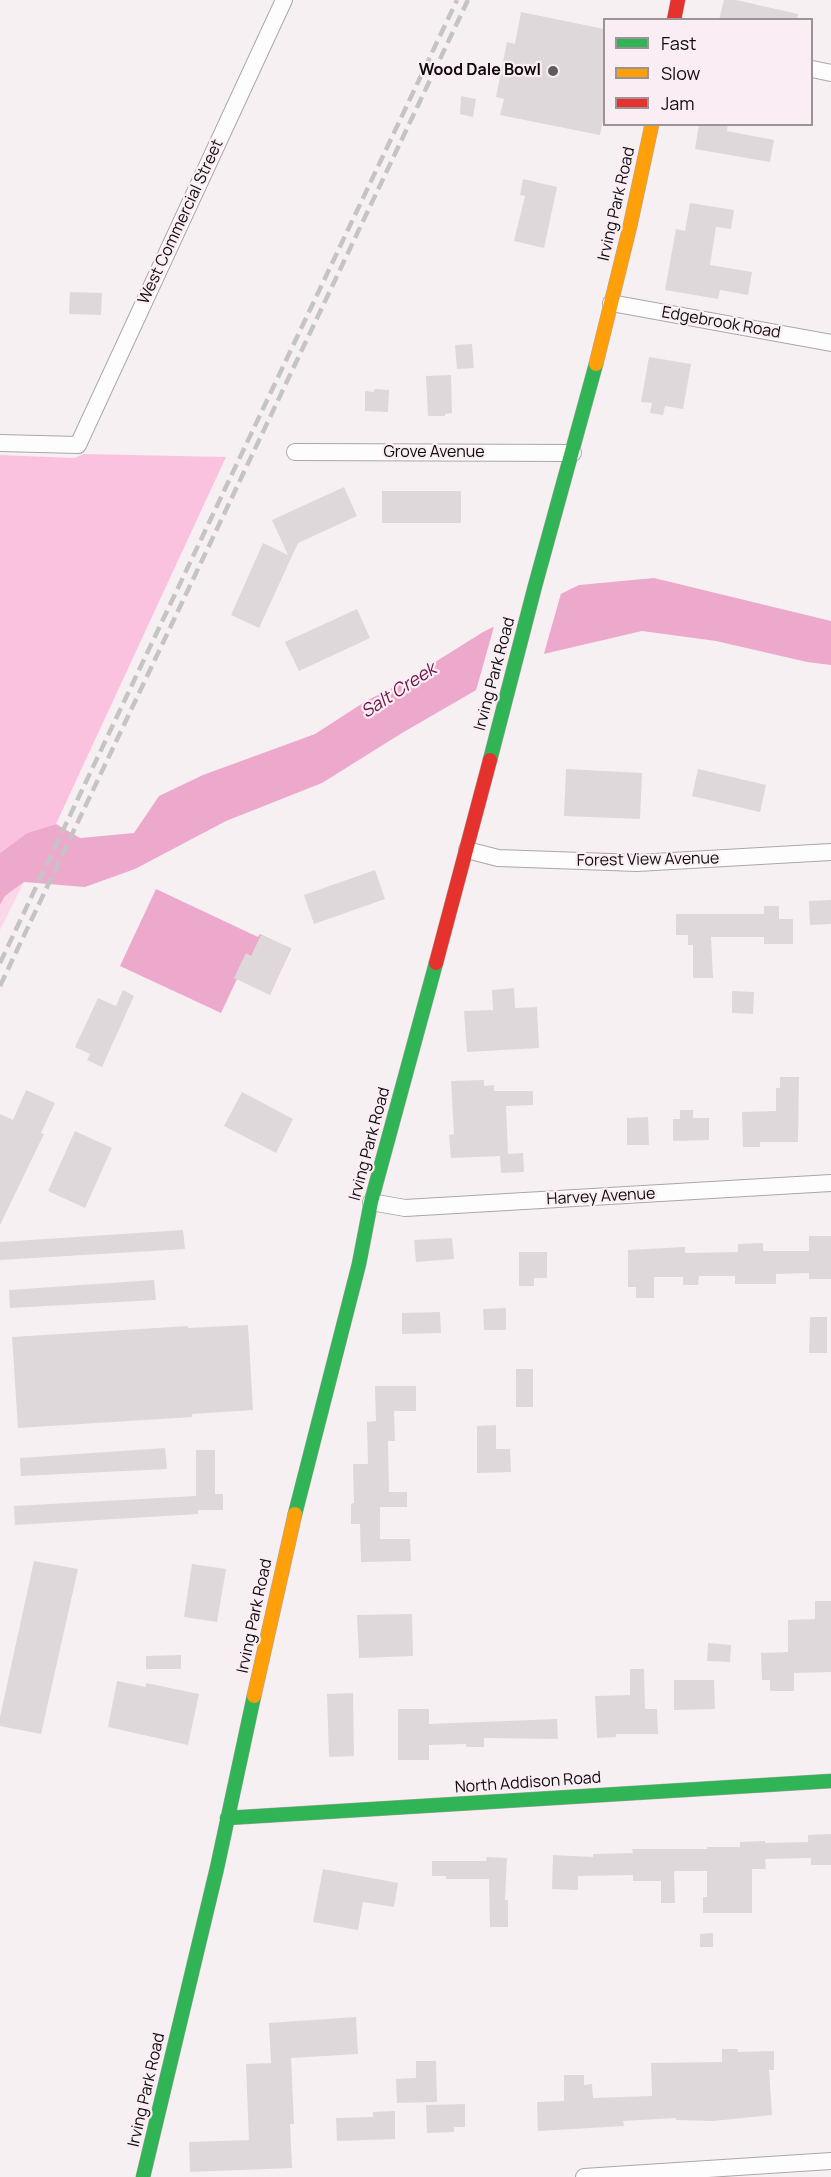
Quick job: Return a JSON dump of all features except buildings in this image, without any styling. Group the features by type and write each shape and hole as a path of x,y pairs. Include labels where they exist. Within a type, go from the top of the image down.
{"main road":[{"path":"674,18 678,0"},
{"name":"Irving Park Road","path":"143,2177 195,1961 283,1563 359,1264 371,1202 535,586 573,453 630,226 652,126"},
{"name":"North Addison Road","path":"227,1818 831,1781"}],"street":[{"name":"West Commercial Street","path":"0,443 78,445 284,0"},
{"path":"813,69 831,73"},
{"name":"Edgebrook Road","path":"611,303 831,343"},
{"name":"Grove Avenue","path":"295,452 573,453"},
{"name":"Forest View Avenue","path":"466,850 498,858 637,863 831,852"},
{"name":"Harvey Avenue","path":"371,1202 405,1208 831,1183"},
{"path":"584,2177 831,2161"}],"shaded area":[{"path":"84,454 226,457 56,824 27,833 0,853 0,455 74,458"},
{"path":"24,882 0,930 0,905 5,896"}],"water":[{"name":"Salt Creek","path":"654,578 831,621 831,665 807,662 716,641 642,631 535,656 402,733 322,783 226,821 135,869 85,887 24,882 5,896 0,905 0,853 27,833 56,824 80,838 134,833 159,796 203,775 315,734 483,632 579,585"},
{"path":"156,889 258,937 260,934 291,949 270,994 237,979 221,1013 120,966"}],"pier":[{"path":"562,590 543,657 475,694 495,623"}],"railway":[{"path":"0,963 457,0"},
{"path":"0,986 468,0"}],"traffic: fast":[{"path":"490,760 596,364"},
{"path":"295,1514 359,1264 371,1202 436,963"},
{"path":"143,2177 217,1868 254,1696"},
{"path":"227,1818 831,1781"}],"traffic: slow":[{"path":"596,364 652,126"},
{"path":"254,1696 295,1514"}],"traffic: jam":[{"path":"674,18 678,0"},
{"path":"436,963 490,760"}],"place":[{"name":"Wood Dale Bowl","path":"553,71"}]}
